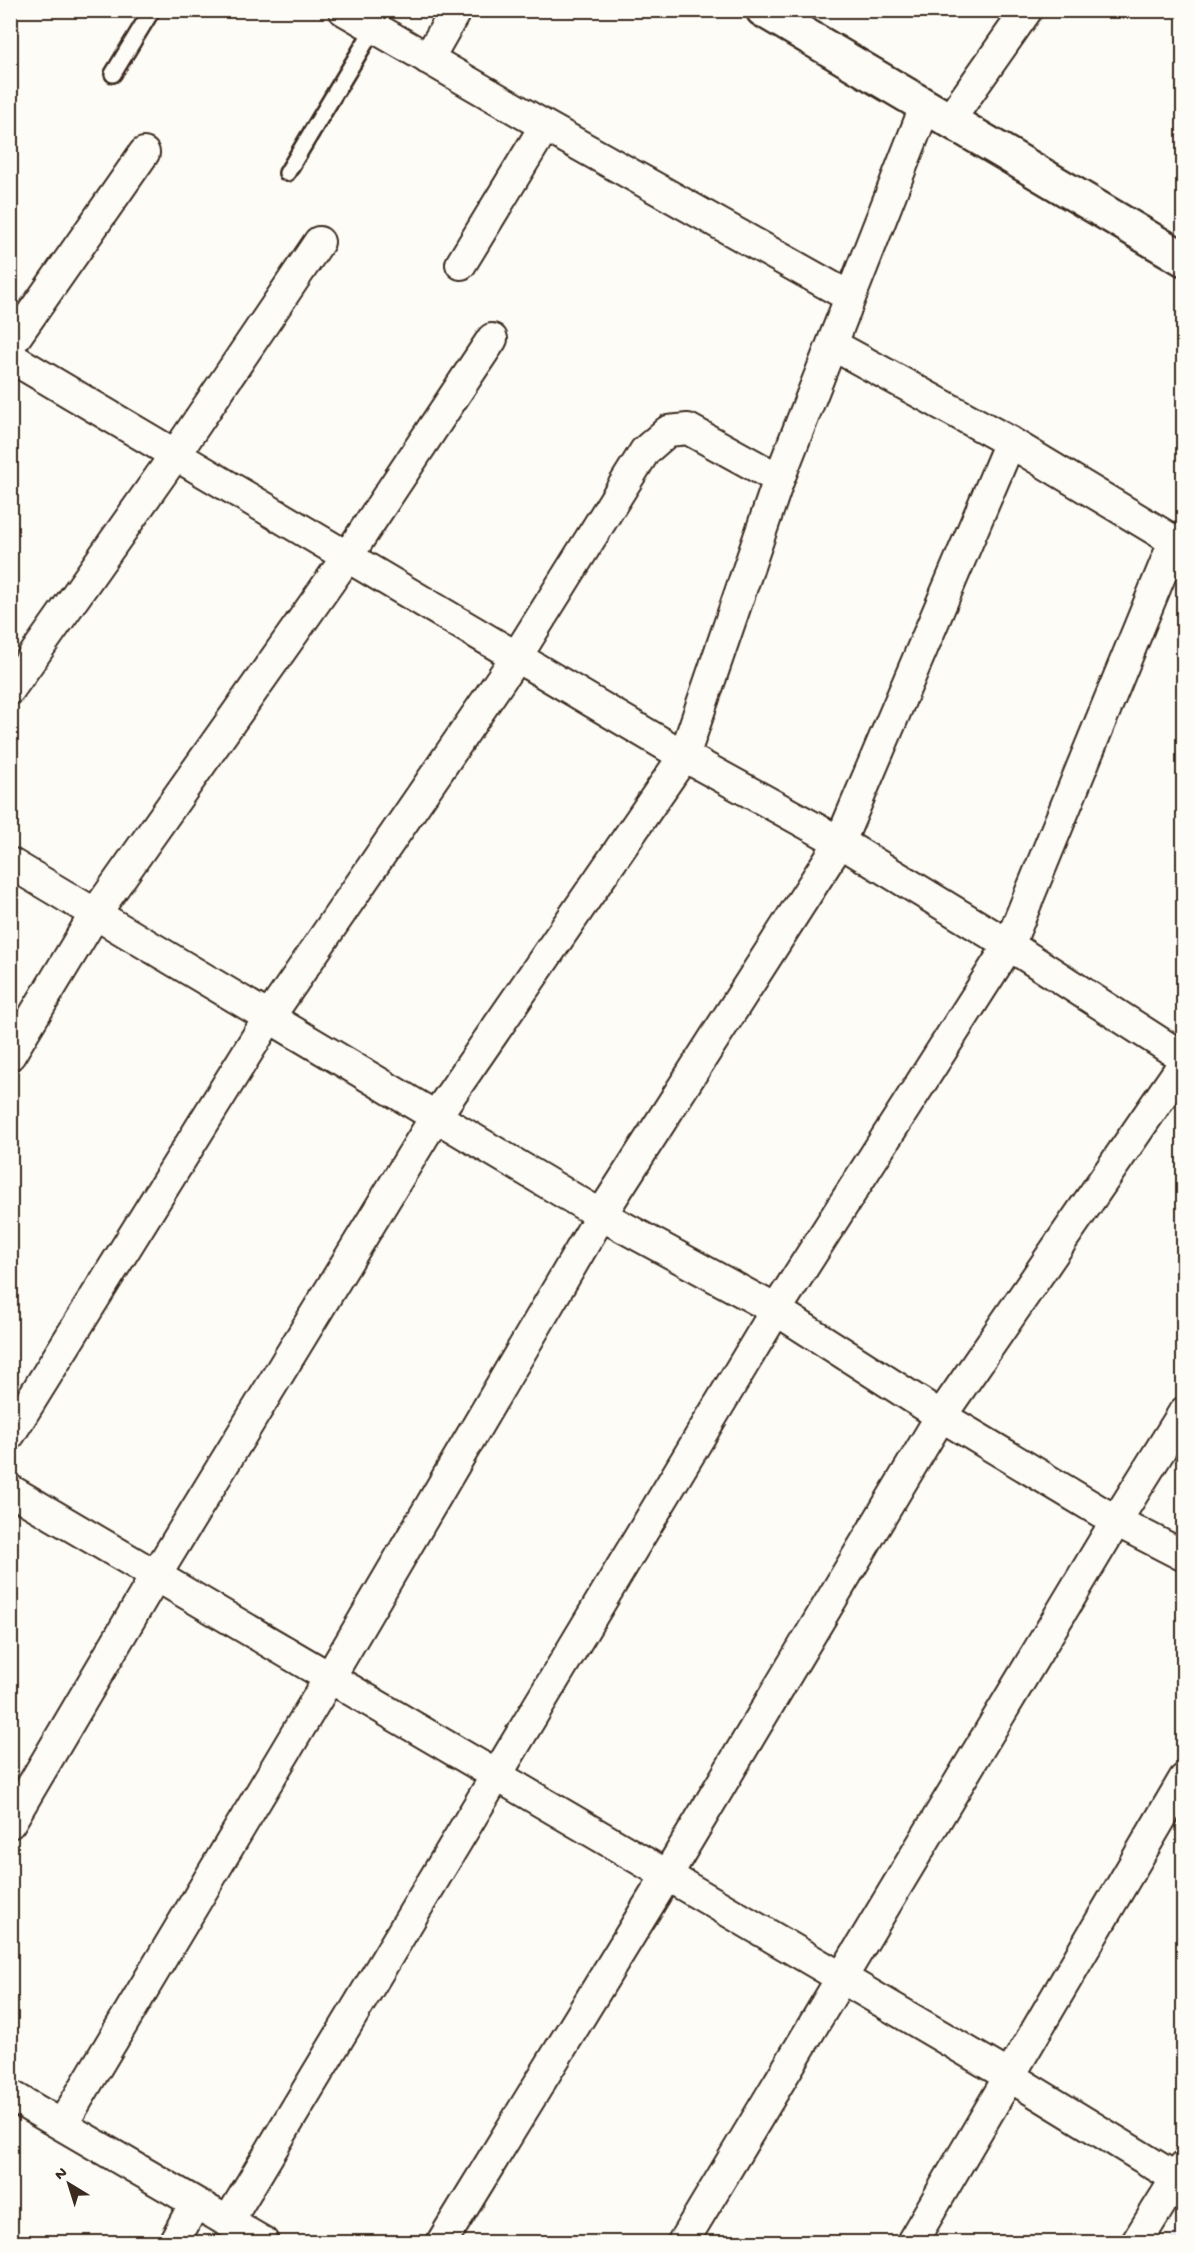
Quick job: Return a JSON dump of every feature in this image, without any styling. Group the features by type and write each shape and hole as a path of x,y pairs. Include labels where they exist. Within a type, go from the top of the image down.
{"street":[{"path":"344,10 850,297"},
{"path":"428,59 456,10"},
{"path":"10,1823 156,1575 436,1116 684,756 779,479 850,297 937,114 1027,10"},
{"path":"767,12 1184,259"},
{"path":"461,264 545,126"},
{"path":"10,345 144,153"},
{"path":"10,689 175,454 319,242"},
{"path":"10,1055 95,914 347,556 492,339"},
{"path":"228,2222 776,1310 1009,945 1179,545 1010,442 832,345"},
{"path":"10,357 684,756 840,842 1009,945 1184,1058"},
{"path":"10,1434 270,1016 517,656 645,451 668,431 688,429 779,479"},
{"path":"62,2125 330,1677 601,1215 840,842 1010,442"},
{"path":"10,863 601,1215 776,1310 941,1416 1116,1521 1184,1556"},
{"path":"442,2242 667,1875 941,1416 1184,1063"},
{"path":"683,2242 1116,1521 1184,1412"},
{"path":"10,1490 1009,2076 1180,2172 1137,2242"},
{"path":"912,2242 1184,1779"},
{"path":"10,2095 264,2242"},
{"path":"174,2242 195,2203"}],"lane":[{"path":"113,74 152,10"},
{"path":"287,173 374,28"}],"shaded area":[{"path":"1183,2217 1183,2242 1168,2242"}]}
